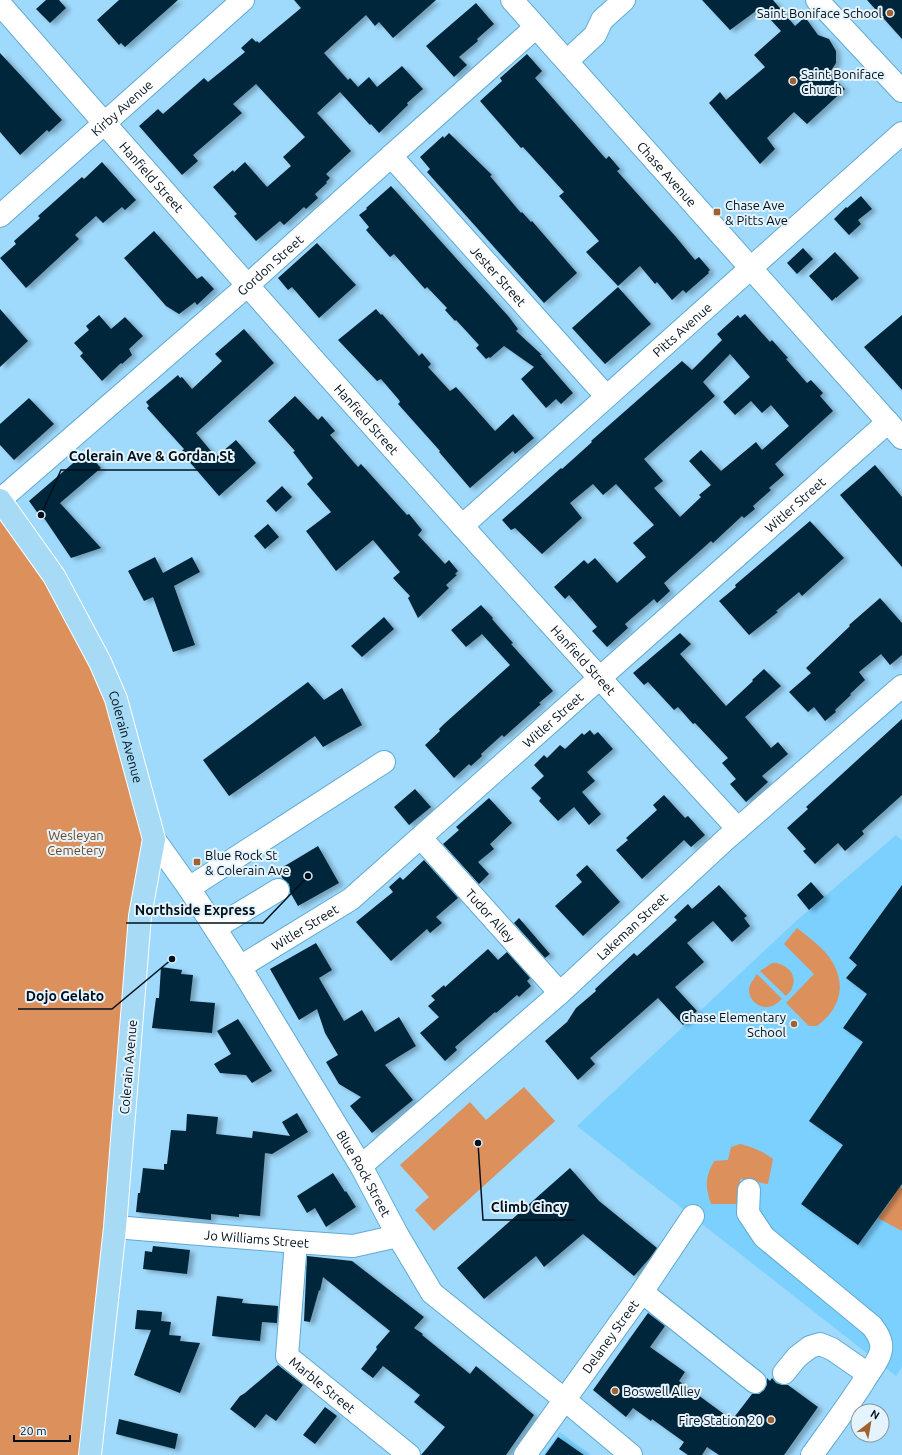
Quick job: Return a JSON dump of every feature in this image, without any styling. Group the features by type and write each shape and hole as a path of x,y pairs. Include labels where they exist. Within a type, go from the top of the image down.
{"main road":[{"name":"Colerain Avenue","path":"0,500 54,576 84,629 100,662 116,699 154,839 140,916 115,1227 90,1455"}],"street":[{"name":"Kirby Avenue","path":"0,216 243,0"},
{"name":"Chase Avenue","path":"512,0 895,430"},
{"path":"567,61 595,35 602,20 624,0"},
{"path":"817,0 902,91"},
{"name":"Hanfield Street","path":"0,4 462,526 738,829"},
{"name":"Gordon Street","path":"0,500 248,285 536,27"},
{"name":"Pitts Avenue","path":"462,526 902,133"},
{"name":"Jester Street","path":"391,156 606,396"},
{"name":"Witler Street","path":"240,967 351,899 599,678 895,430"},
{"name":"Lakeman Street","path":"361,1166 560,993 719,845 902,686"},
{"path":"189,888 384,762"},
{"name":"Tudor Alley","path":"421,838 560,993"},
{"name":"Blue Rock Street","path":"154,839 189,888 240,967 361,1166 398,1236 432,1293 631,1455"},
{"path":"215,928 278,890"},
{"path":"749,1190 748,1213 764,1237 872,1326 878,1333 882,1343 881,1354 847,1407 812,1455"},
{"name":"Delaney Street","path":"525,1455 642,1292 693,1216"},
{"name":"Jo Williams Street","path":"115,1227 352,1246 398,1236"},
{"name":"Marble Street","path":"296,1242 287,1356 409,1455"},
{"path":"642,1292 755,1382"},
{"path":"784,1373 796,1357 810,1346 820,1344 872,1368"}],"shaded area":[{"name":"Chase Elementary School","path":"896,835 902,840 902,1367 896,1376 577,1126 795,922"},
{"path":"560,1432 591,1455 543,1455"}],"green space":[{"name":"Wesleyan Cemetery","path":"0,500 83,629 154,839 90,1455 0,1455"},
{"path":"797,928 826,953 833,963 840,982 840,992 833,1010 817,1026 809,1026 786,1003 814,974 784,944"},
{"path":"772,963 785,966 793,976 793,987 786,996 760,971"},
{"path":"757,974 782,999 775,1005 763,1007 758,1005 752,999 749,990 750,985"},
{"path":"524,1087 555,1121 434,1231 415,1210 429,1197 400,1165 470,1102 486,1120"},
{"path":"740,1144 749,1146 773,1159 768,1184 740,1179 740,1204 711,1204 707,1182 711,1167 714,1161 728,1160 731,1147"},
{"path":"883,1174 902,1188 902,1231 878,1218 892,1199 874,1186"}],"building":[{"path":"46,0 59,0 66,8 50,23 36,9"},
{"path":"119,0 178,0 125,47 121,43 119,45 97,20"},
{"path":"294,0 436,0 393,38 379,22 375,26 366,15 324,53 348,80 350,78 358,87 369,77 377,87 402,66 423,89 407,103 408,105 379,133 340,92 317,113 351,151 326,174 330,178 326,182 327,183 315,194 318,198 306,209 304,207 284,225 280,221 256,241 234,216 237,214 213,187 245,162 267,187 291,166 283,157 305,137 256,84 233,104 242,113 193,155 198,161 182,175 139,126 158,109 163,114 204,78 208,82 245,52 241,48 252,38 259,43 301,8"},
{"name":"Saint Boniface Church","path":"702,0 773,0 795,26 805,17 818,35 829,39 836,51 836,63 829,74 845,89 807,124 794,112 767,138 775,149 760,164 709,103 720,92 726,100 765,67 754,55 781,31 760,8 730,30"},
{"name":"Saint Boniface School","path":"867,0 902,0 902,39"},
{"path":"476,3 494,24 477,39 478,41 459,57 467,65 454,77 426,46"},
{"path":"0,53 62,120 49,132 47,130 20,155 0,132"},
{"path":"527,54 542,71 535,78 606,159 609,156 620,169 617,171 695,260 699,257 710,270 708,272 709,273 686,293 683,290 672,300 657,282 655,284 640,266 618,286 586,252 599,241 559,196 564,192 523,147 521,148 480,101 502,81 500,78"},
{"path":"449,133 492,175 490,176 521,213 522,212 531,222 532,221 577,273 544,303 427,172 430,169 420,157 443,136 444,138"},
{"path":"102,162 136,200 125,210 122,207 103,223 96,216 75,235 79,239 26,288 0,258 16,244 14,241 40,218 38,216 82,177 84,179"},
{"path":"391,186 509,317 518,329 516,331 542,355 540,355 573,393 561,404 556,399 546,408 521,379 534,367 504,346 490,358 489,357 486,359 476,348 479,345 445,310 447,308 427,287 425,289 394,254 390,257 366,230 369,227 359,215"},
{"path":"861,196 872,209 858,220 861,224 849,235 834,219 846,207 847,208"},
{"path":"154,231 197,279 202,276 214,289 197,305 195,302 179,314 166,306 124,258"},
{"path":"317,243 356,285 319,318 292,287 288,290 278,278"},
{"path":"803,248 813,259 797,274 787,263"},
{"path":"835,252 859,278 832,301 809,276"},
{"path":"618,287 651,324 605,364 572,328"},
{"path":"0,309 28,341 0,367"},
{"path":"376,309 419,356 422,353 431,364 428,367 450,391 456,387 495,431 513,414 534,438 515,454 513,451 470,488 439,452 440,451 398,404 400,402 399,400 381,379 377,381 338,340"},
{"path":"745,314 770,342 772,340 807,383 811,380 823,393 820,396 833,411 775,464 784,475 769,488 771,490 753,506 755,509 744,518 742,516 713,543 711,541 664,583 670,591 657,603 654,599 625,624 628,628 607,647 592,631 597,627 569,595 565,599 554,587 584,560 588,564 595,558 617,583 646,557 633,543 654,525 616,484 603,495 593,484 570,503 582,518 542,554 515,528 511,530 502,520 561,468 562,469 592,442 591,441 682,361 692,370 722,340 717,334 738,315 740,318","holes":["730,354 750,377 723,402 735,415 751,401 762,413 771,405 789,426 762,450 756,442 721,471 701,450 689,461 711,485 699,495 701,497 680,517 654,488 663,481 644,459 715,396 703,382"]},
{"path":"99,315 111,329 125,317 143,336 129,349 132,355 102,381 80,356 83,353 74,343 89,330 86,326"},
{"path":"902,315 902,390 864,347"},
{"path":"244,329 274,363 196,433 216,457 236,440 256,463 219,496 181,452 184,449 147,408 149,406 146,402 178,375 180,378 182,377 192,389 222,361 215,354"},
{"path":"295,396 318,420 322,416 335,431 330,435 358,467 361,464 407,515 409,514 422,530 418,535 445,564 449,560 458,571 455,574 457,575 446,585 449,588 418,618 408,598 410,596 393,578 400,572 373,540 336,571 306,531 331,512 307,484 313,478 293,452 295,451 268,421"},
{"path":"29,398 54,424 14,460 0,445 0,424"},
{"path":"86,452 101,468 60,503 101,548 71,558 44,518 42,519 29,501"},
{"path":"875,465 902,497 902,567 840,495"},
{"path":"282,486 292,497 276,512 266,501"},
{"path":"810,521 844,558 802,596 799,592 776,611 778,612 749,635 719,601 736,587 735,585"},
{"path":"268,524 279,537 265,549 254,536"},
{"path":"155,557 163,573 192,557 200,572 174,586 195,645 173,652 153,597 144,601 128,571"},
{"path":"880,598 902,623 902,655 890,665 881,654 859,672 865,680 835,710 836,712 825,721 814,707 808,712 789,692 811,673 806,668 850,626 849,625"},
{"path":"481,605 513,643 511,644 553,691 539,703 541,704 504,737 502,735 481,754 482,756 471,766 469,764 454,778 425,745 440,731 439,729 444,724 510,665 482,634 466,647 451,630"},
{"path":"384,617 394,629 362,657 351,646"},
{"path":"680,633 691,644 680,654 726,706 764,669 781,686 745,717 771,748 778,742 788,754 762,776 768,782 746,802 730,784 736,779 722,763 728,758 678,707 674,710 648,682 644,685 633,673"},
{"path":"308,682 324,700 342,688 362,725 323,747 315,736 229,796 203,760"},
{"path":"902,719 902,795 862,831 864,834 845,851 838,843 815,864 803,851 806,849 787,828 808,809 806,807"},
{"path":"590,730 594,735 598,732 613,749 587,772 595,781 582,792 601,814 589,825 574,807 558,821 539,801 541,798 531,788 544,776 534,765 544,755 547,758 560,745 565,749 582,733 584,735"},
{"path":"415,789 431,807 409,825 394,807"},
{"path":"664,795 685,818 688,816 705,835 691,847 684,840 642,879 616,850 628,840 626,838 657,810 653,805"},
{"path":"489,798 512,823 490,844 494,849 478,862 489,874 479,884 443,844 459,830 456,827"},
{"path":"318,846 339,883 298,906 290,892 289,884 283,879 278,870"},
{"path":"424,860 458,898 436,917 442,923 430,933 427,929 391,961 356,922 393,892 389,887 400,877 403,880"},
{"path":"587,865 620,902 583,936 555,906 582,882 576,875"},
{"path":"811,882 824,897 809,910 797,895"},
{"path":"719,885 747,916 744,918 750,926 732,942 713,921 687,943 704,962 675,987 697,1011 683,1025 658,998 590,1058 595,1064 578,1080 545,1041 567,1022 576,1008 596,991 595,989 634,953 637,956 677,920 674,917 688,904 692,909"},
{"path":"902,885 902,1184 858,1245 801,1204 843,1145 809,1121 863,1042 843,1028 867,994 846,978 857,965 849,958"},
{"path":"519,918 550,954 545,958 514,923"},
{"path":"316,943 332,970 319,978 344,1021 362,1010 375,1032 399,1017 416,1046 385,1065 413,1100 372,1133 350,1106 361,1097 339,1084 326,1062 338,1055 325,1033 317,1009 299,1020 270,969"},
{"path":"488,949 498,960 507,952 530,978 527,981 531,986 519,997 517,995 496,1013 495,1012 455,1047 457,1050 445,1061 420,1033 439,1017 428,1006 435,1000 431,996 444,985 445,987"},
{"path":"161,967 182,970 181,974 193,975 190,1001 215,1003 212,1033 152,1028 156,998 159,998"},
{"path":"238,1019 272,1071 252,1083 246,1075 220,1073 214,1064 231,1054 217,1031"},
{"path":"297,1113 308,1132 272,1154 265,1153 260,1216 239,1214 239,1217 211,1214 211,1220 136,1212 143,1168 164,1170 164,1164 167,1164 171,1130 186,1131 187,1114 218,1117 216,1134 252,1138 253,1131 290,1136 282,1122"},
{"path":"570,1168 599,1201 657,1248 634,1276 583,1234 544,1267 536,1256 484,1299 457,1268"},
{"path":"333,1173 356,1207 326,1227 315,1208 307,1213 297,1196"},
{"path":"153,1246 190,1250 187,1274 143,1269 145,1251 152,1252"},
{"path":"307,1256 352,1261 424,1317 414,1328 423,1334 422,1335 470,1374 476,1366 534,1415 506,1455 421,1455 445,1427 414,1402 420,1395 383,1366 373,1378 361,1369 377,1349 376,1347 390,1331 323,1277 310,1322 304,1321"},
{"path":"217,1296 243,1299 242,1303 278,1306 277,1323 262,1322 260,1341 212,1336"},
{"path":"137,1310 162,1312 161,1321 171,1322 169,1335 181,1336 180,1341 200,1343 180,1393 134,1375 151,1330 135,1329"},
{"path":"648,1313 665,1326 650,1347 685,1372 679,1381 732,1420 752,1394 759,1394 764,1390 767,1384 767,1378 770,1381 772,1378 776,1383 782,1385 788,1385 818,1407 784,1455 719,1455 707,1447 702,1455 688,1455 679,1449 684,1442 652,1419 651,1421 633,1408 626,1417 593,1390"},
{"path":"278,1365 303,1385 276,1421 266,1414 255,1428 230,1409 240,1396"},
{"path":"325,1407 337,1416 315,1444 303,1435"},
{"path":"119,1419 178,1434 175,1449 116,1434"},
{"path":"558,1437 584,1455 545,1455"}],"place":[{"name":"Saint Boniface School","path":"890,13"},
{"name":"Saint Boniface Church","path":"793,81"},
{"name":"Chase Ave & Pitts Ave","path":"717,212"},
{"name":"Colerain Ave & Gordan St","path":"41,515"},
{"name":"Blue Rock St & Colerain Ave","path":"197,862"},
{"name":"Northside Express","path":"308,876"},
{"name":"Dojo Gelato","path":"172,959"},
{"name":"Chase Elementary School","path":"794,1024"},
{"name":"Climb Cincy","path":"478,1143"},
{"name":"Boswell Alley","path":"615,1391"},
{"name":"Fire Station 20","path":"771,1420"}]}
